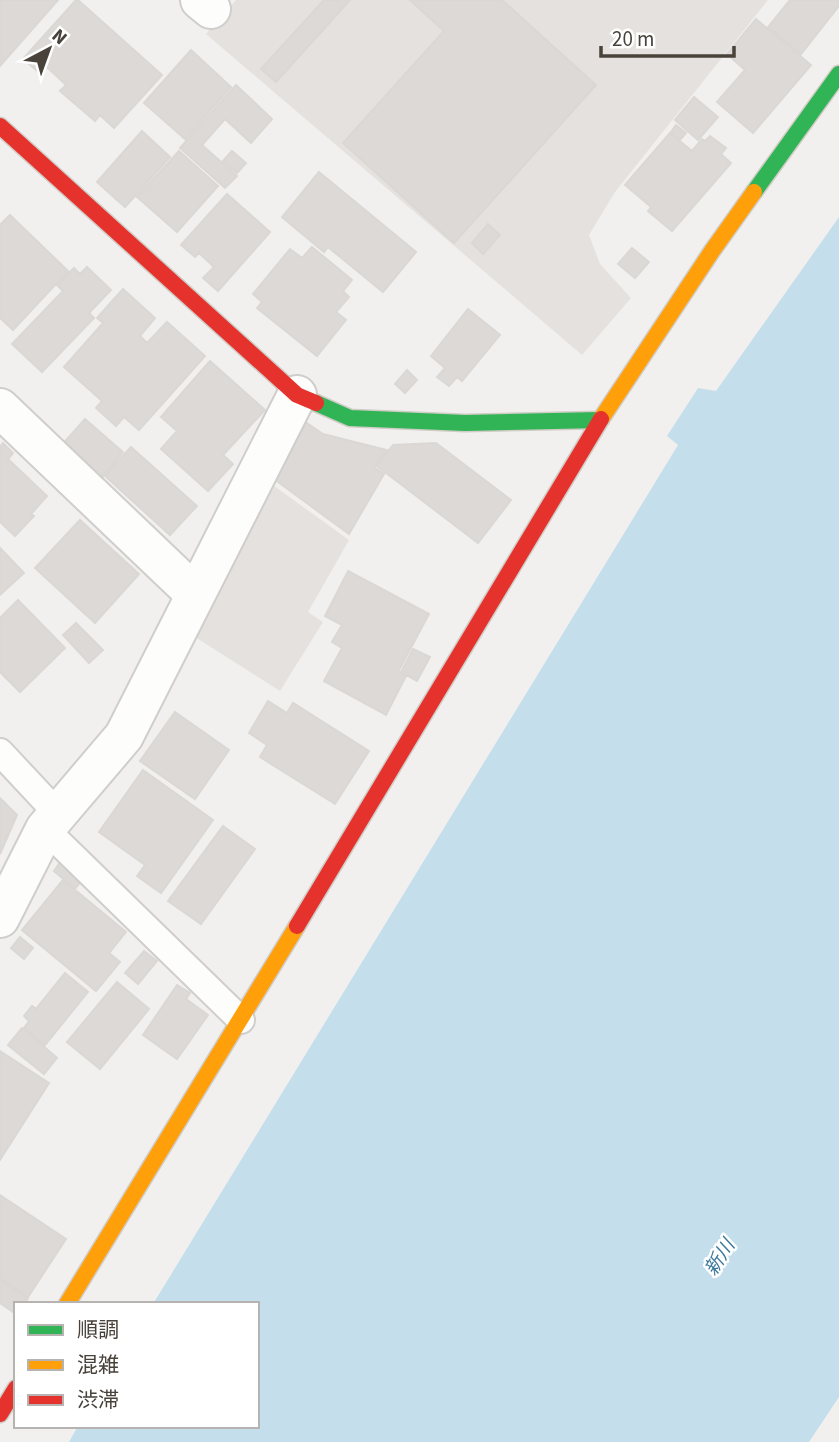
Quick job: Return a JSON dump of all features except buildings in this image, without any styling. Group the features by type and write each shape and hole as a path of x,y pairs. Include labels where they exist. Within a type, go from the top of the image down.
{"street":[{"path":"69,1302 600,420 712,251 839,74"},
{"path":"0,126 297,395 350,418 465,423 600,420"},
{"path":"0,918 51,821 124,736 297,395"},
{"path":"0,408 195,594"},
{"path":"0,1414 14,1391"}],"lane":[{"path":"0,752 51,821 241,1020"}],"shaded area":[{"path":"236,0 768,0 615,192 589,235 600,264 631,298 582,355 206,34"},
{"path":"270,483 349,540 308,612 323,622 280,691 195,637"}],"water":[{"name":"新川","path":"839,217 839,1397 809,1442 69,1442 77,1428 259,1428 259,1302 154,1302 678,445 667,436 698,388 716,391"}],"traffic: fast":[{"path":"754,192 839,74"},
{"path":"316,403 350,418 465,423 600,420"}],"traffic: slow":[{"path":"601,419 754,192"},
{"path":"68,1302 297,926"}],"traffic: jam":[{"path":"0,126 297,395 316,403"},
{"path":"297,926 601,419"},
{"path":"0,1414 14,1391"}]}
